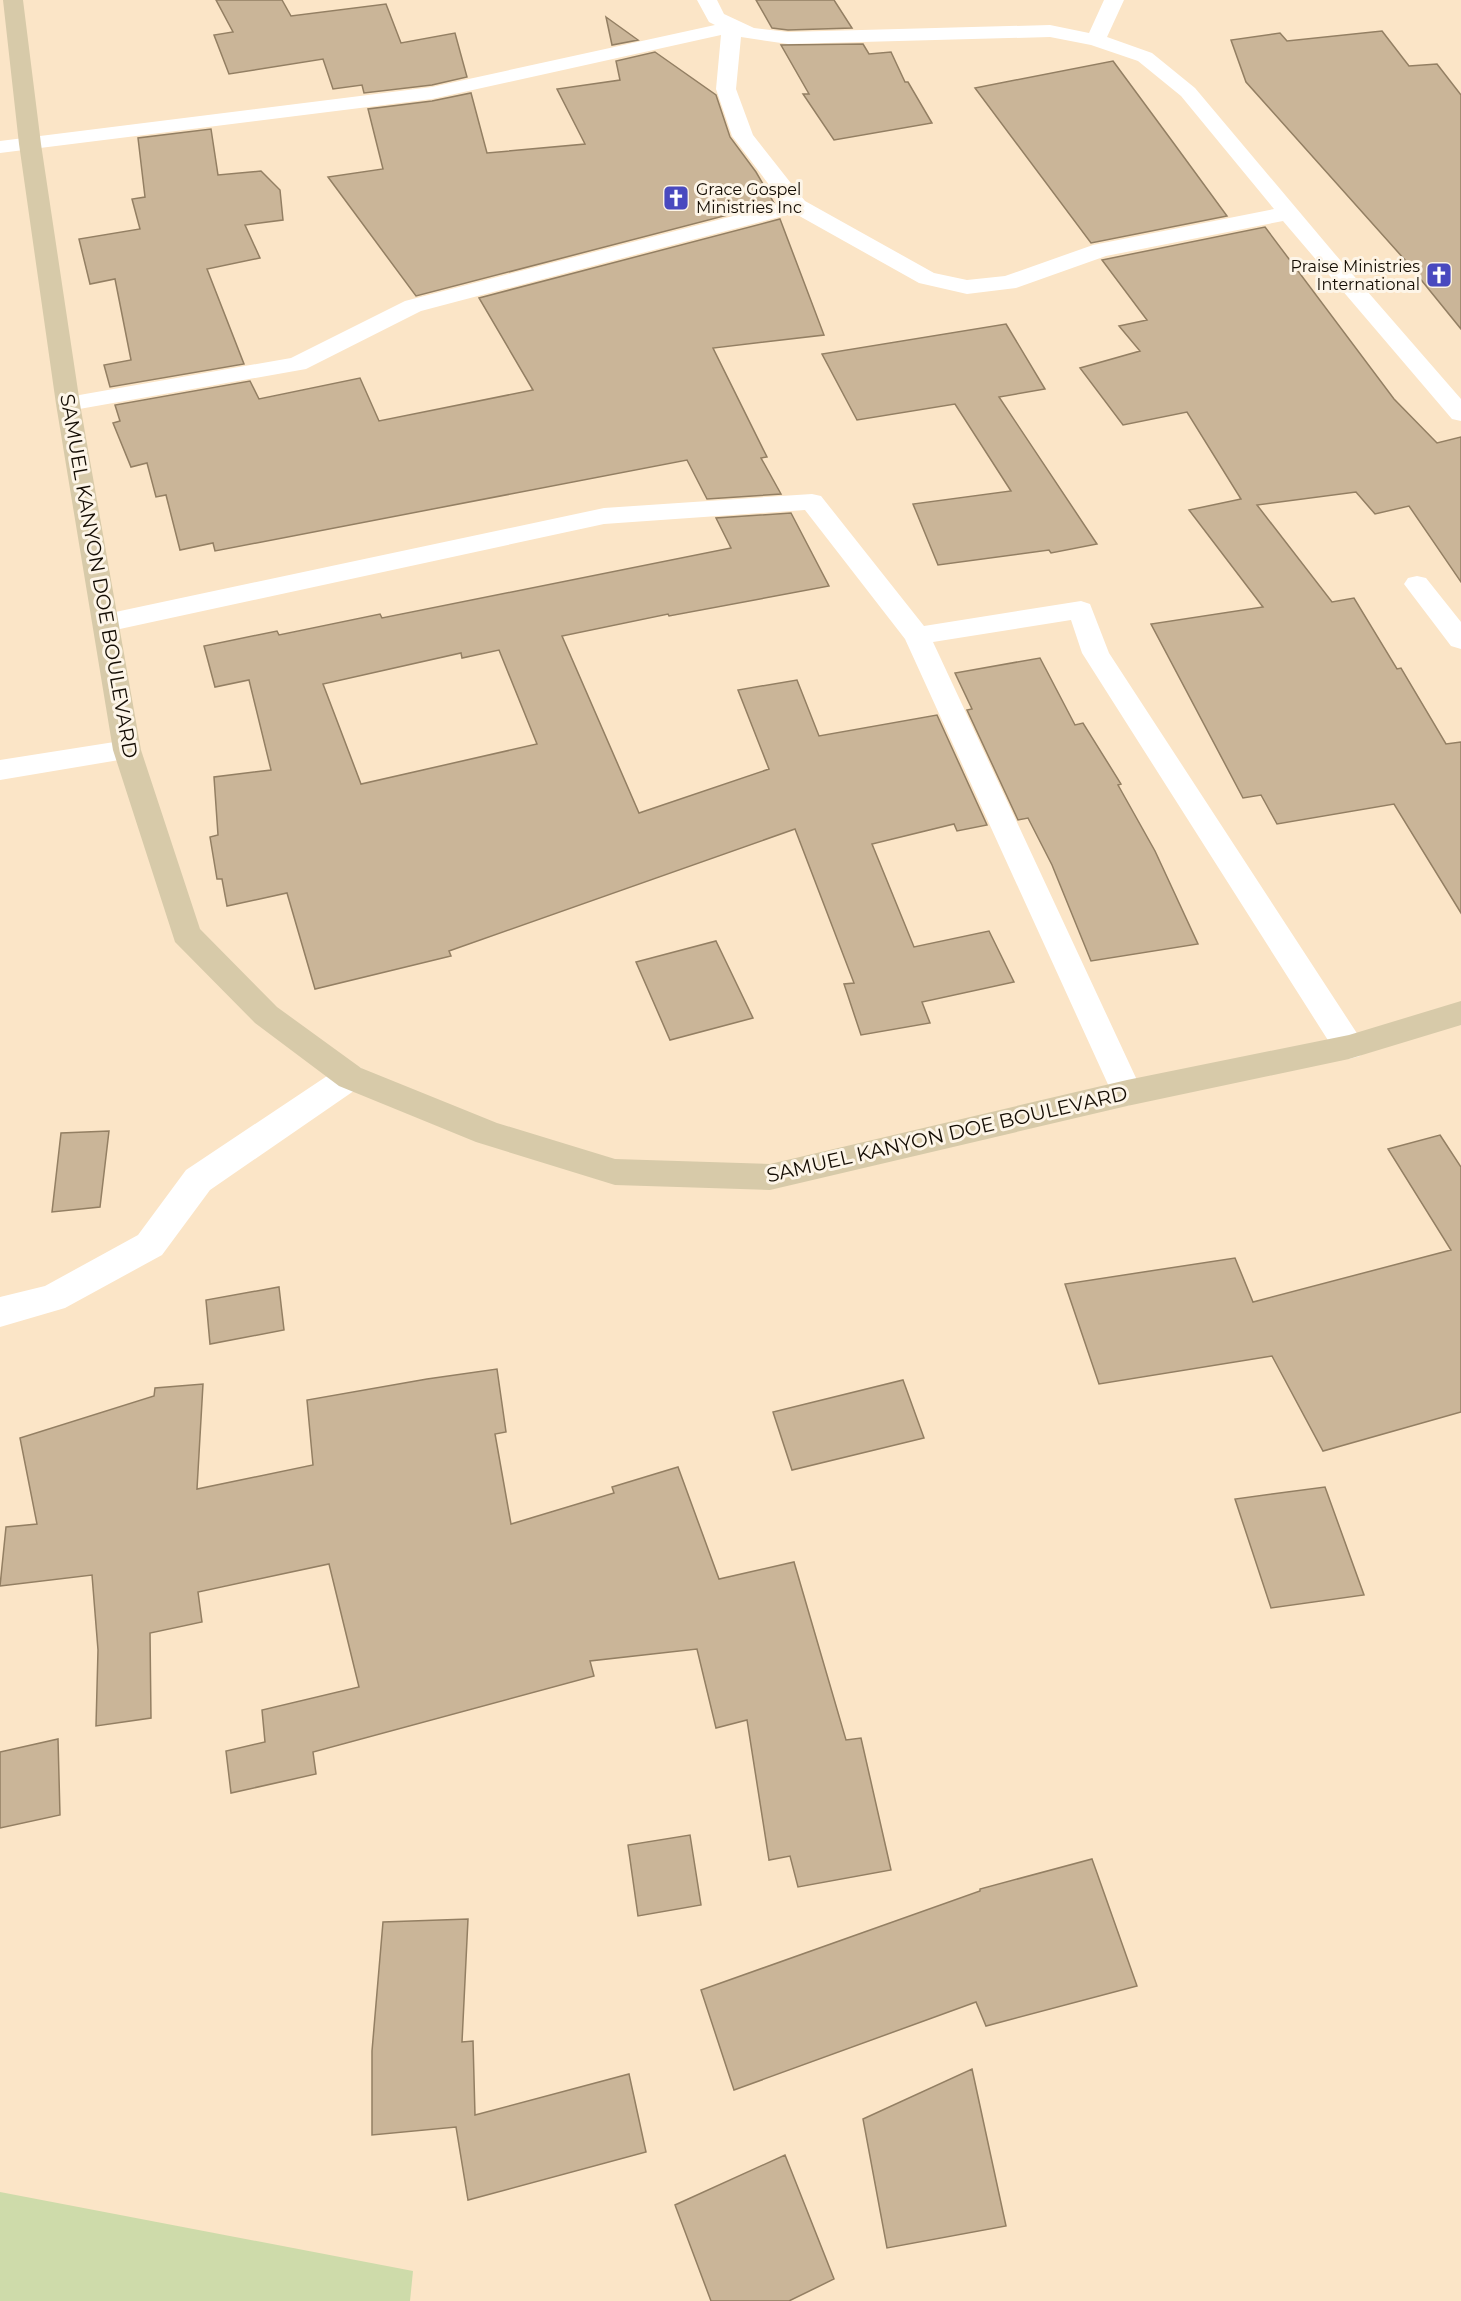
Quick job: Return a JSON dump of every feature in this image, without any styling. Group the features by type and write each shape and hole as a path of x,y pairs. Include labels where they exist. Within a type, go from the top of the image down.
{"street":[{"name":"SAMUEL KANYON DOE BOULEVARD","path":"13,0 30,144 68,404 127,750 186,934 266,1015 350,1077 488,1133 615,1172 770,1177 1127,1093 1349,1047 1461,1013"},
{"path":"707,0 716,18 750,34 788,38 1050,30 1096,40 1145,57 1188,92 1288,213 1461,414"},
{"path":"1096,40 1114,0"},
{"path":"0,147 432,93 732,27"},
{"path":"732,27 726,88 743,136 798,206 927,278 967,286 1008,283 1101,250 1288,213"},
{"path":"68,404 298,364 413,306 798,206"},
{"path":"105,623 604,516 812,502 917,636 1127,1093"},
{"path":"1417,584 1461,640"},
{"path":"917,636 1081,610 1096,652 1349,1047"},
{"path":"0,770 127,750"},
{"path":"0,1312 53,1298 150,1245 198,1180 350,1077"}],"green space":[{"path":"0,2192 413,2271 410,2301 0,2301"}],"building":[{"path":"216,0 282,0 291,16 386,4 401,43 455,33 467,77 432,85 364,93 362,85 333,89 323,59 229,74 214,35 233,32"},
{"path":"756,0 834,0 852,28 788,30 772,28"},
{"path":"606,17 638,40 612,45"},
{"path":"1382,31 1409,66 1437,64 1461,95 1461,329 1405,260 1246,82 1231,40 1280,33 1287,41"},
{"path":"863,44 869,54 891,52 905,82 908,82 932,123 834,140 803,94 809,94 781,45"},
{"path":"655,52 716,95 730,137 756,172 774,203 416,296 328,177 383,169 368,109 432,101 471,93 487,153 585,144 557,89 620,80 616,61"},
{"path":"1113,61 1227,216 1091,243 975,88"},
{"path":"211,129 218,175 261,171 280,190 283,220 245,225 260,258 207,269 244,364 110,387 104,365 131,360 115,279 90,284 79,239 140,229 132,199 145,197 138,138"},
{"path":"780,219 824,335 713,348 767,457 761,458 781,494 707,499 687,460 215,551 213,543 180,550 166,495 156,497 147,463 131,467 113,423 120,421 115,405 250,381 259,399 360,378 379,421 533,390 479,298"},
{"path":"1265,227 1394,399 1437,443 1461,437 1461,582 1409,506 1375,514 1356,492 1257,505 1332,602 1354,598 1397,669 1401,668 1446,744 1461,742 1461,913 1394,804 1277,824 1261,795 1243,798 1151,624 1263,607 1189,510 1241,499 1187,412 1123,425 1080,368 1140,351 1119,326 1147,320 1102,260"},
{"path":"1006,324 1045,389 999,397 1097,544 1051,553 1049,550 938,565 913,504 1011,491 955,404 857,420 822,354"},
{"path":"791,513 829,586 669,616 668,614 562,636 639,813 769,769 738,690 797,680 819,736 937,715 987,825 957,831 954,824 872,844 914,947 989,931 1014,982 922,1002 930,1023 861,1035 844,984 854,983 795,829 449,951 451,956 315,989 287,893 227,906 222,879 217,879 210,837 218,835 214,777 271,770 249,680 215,687 204,646 277,631 279,635 380,614 382,618 731,548 716,518","holes":["499,650 537,744 361,784 323,684 461,653 462,658"]},
{"path":"1040,658 1075,725 1083,723 1121,784 1118,785 1155,851 1198,944 1091,961 1052,865 1028,818 1018,820 967,710 972,709 955,673"},
{"path":"716,941 753,1018 670,1040 636,962"},
{"path":"109,1131 100,1207 52,1212 61,1133"},
{"path":"1440,1135 1461,1167 1461,1412 1323,1451 1272,1356 1099,1384 1065,1284 1235,1258 1253,1302 1451,1250 1388,1149"},
{"path":"279,1287 284,1330 210,1344 206,1300"},
{"path":"497,1369 506,1432 495,1434 511,1524 614,1493 612,1487 678,1467 719,1579 794,1562 846,1740 861,1738 891,1870 798,1887 790,1856 769,1860 747,1720 716,1728 697,1649 590,1661 594,1676 313,1752 316,1774 231,1793 226,1751 265,1742 262,1710 359,1687 329,1564 198,1592 202,1622 150,1633 151,1718 96,1726 98,1650 92,1575 0,1586 6,1527 37,1524 20,1438 154,1396 155,1388 203,1384 197,1489 313,1465 307,1400"},
{"path":"903,1380 924,1438 792,1470 773,1412"},
{"path":"1325,1487 1364,1595 1271,1608 1235,1499"},
{"path":"58,1739 60,1815 0,1828 0,1752"},
{"path":"690,1835 701,1905 638,1916 628,1845"},
{"path":"1092,1859 1137,1986 986,2026 976,2002 734,2090 701,1990 980,1891 980,1889"},
{"path":"468,1919 462,2042 473,2041 475,2115 629,2074 646,2152 468,2200 456,2127 372,2135 372,2051 383,1922"},
{"path":"972,2069 1006,2226 887,2248 863,2119"},
{"path":"785,2155 834,2279 789,2301 711,2301 675,2205"}],"place":[{"name":"Grace Gospel Ministries Inc","path":"676,198"},
{"name":"Praise Ministries International","path":"1439,275"}]}
